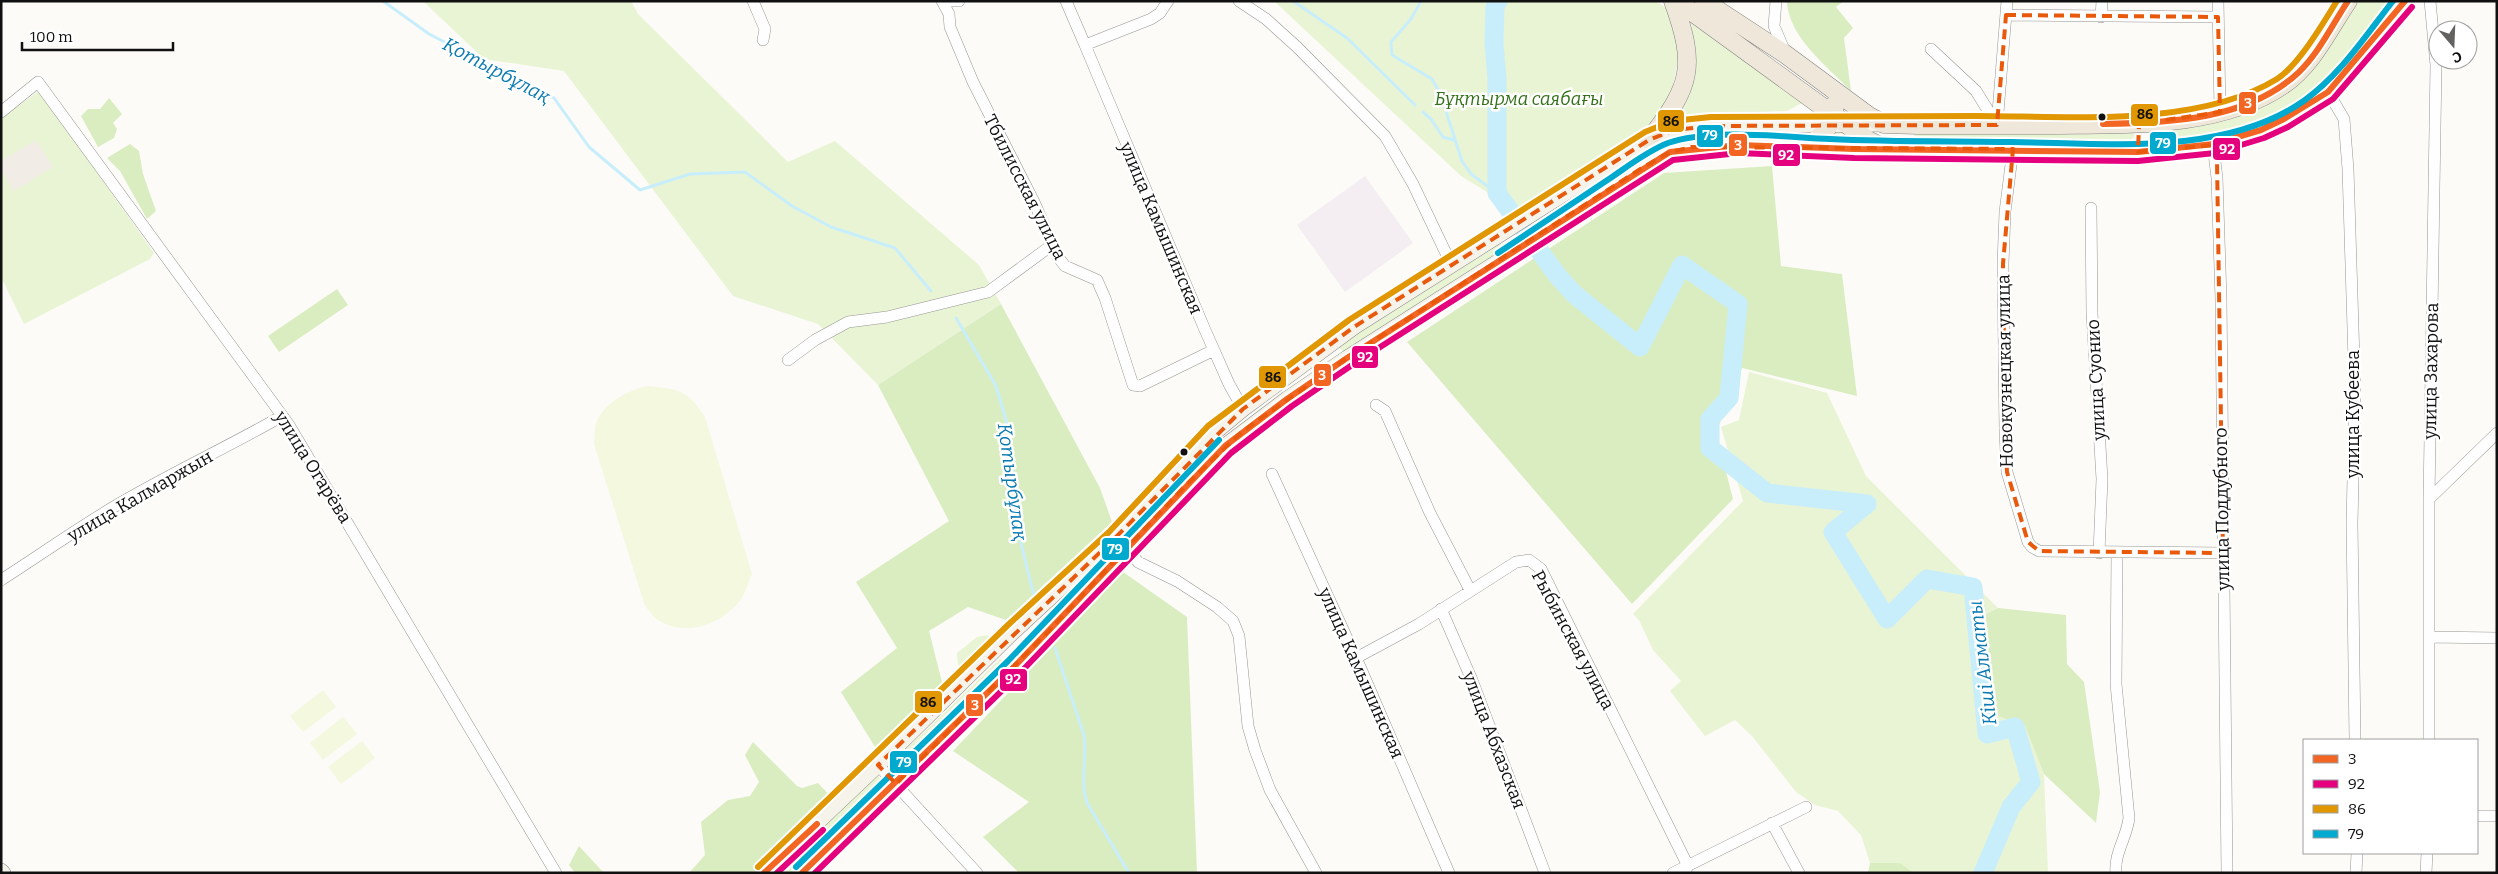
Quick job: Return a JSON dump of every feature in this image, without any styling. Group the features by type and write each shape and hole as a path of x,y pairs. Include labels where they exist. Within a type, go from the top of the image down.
{"main road":[{"path":"1649,140 1679,98 1688,67 1684,30 1675,1"},
{"path":"1675,1 1838,121 1876,145 1888,148"},
{"path":"1704,1 1785,54 1833,90 1884,124"},
{"path":"764,873 878,765 992,652 1115,538 1214,433 1243,409 1354,327 1649,140 1674,130 1711,126 1838,121 1884,124 2139,124 2220,112 2243,105 2284,85 2311,56 2348,1"},
{"path":"802,873 896,784 1014,666 1225,446 1347,358 1670,152 1692,147 1736,144 1807,147 2138,152 2176,151 2213,145 2276,124 2292,116 2328,92 2405,1"},
{"path":"1833,90 1838,121"},
{"path":"1807,147 1838,121"},
{"path":"2138,152 2139,124"},
{"path":"992,652 1005,652 1009,654 1014,660 1014,666"}],"street":[{"path":"753,1 765,29 763,40"},
{"name":"Тбилисская улица","path":"942,1 949,14 950,27 973,82 1052,245 1065,266 1097,280 1105,298 1133,385 1140,386 1214,350"},
{"path":"947,1 958,1"},
{"name":"улица Камышинская","path":"1066,1 1214,350 1243,409"},
{"path":"1085,45 1151,19 1160,13 1168,1"},
{"path":"1239,1 1266,19 1297,47 1385,136 1413,184 1452,266"},
{"path":"1776,1 1774,26 1777,38 1785,54"},
{"path":"1997,125 2007,1"},
{"path":"2101,17 2102,1"},
{"path":"2218,1 2220,112"},
{"name":"улица Захарова","path":"2428,739 2436,65 2434,22 2430,1"},
{"path":"2006,15 2218,17"},
{"path":"1931,49 1976,91 1997,125"},
{"name":"улица Огарёва","path":"1,112 38,82 282,416 556,873"},
{"name":"улица Кубеева","path":"2328,92 2344,119 2348,169 2355,392 2352,523 2355,739"},
{"name":"улица Поддубного","path":"2213,145 2216,160 2220,271 2222,553 2228,873"},
{"name":"Новокузнецкая улица","path":"2013,149 2006,212 2003,264 2007,472 2032,547 2039,551 2099,553 2222,553"},
{"name":"улица Суонио","path":"2091,208 2092,313 2102,478 2099,553"},
{"path":"788,360 816,340 848,322 887,317 988,292 1052,245"},
{"path":"1376,405 1385,411 1430,513 1470,590"},
{"name":"улица Калмаржын","path":"1,580 116,506 199,458 224,449 282,416"},
{"path":"2430,499 2497,433"},
{"name":"улица Камышинская","path":"1272,474 1356,658 1449,873"},
{"path":"1127,549 1138,562 1177,581 1217,607 1233,620 1239,636 1248,726 1255,750 1270,790 1316,873"},
{"path":"2116,873 2115,861 2128,829 2129,818 2116,684 2117,553"},
{"name":"Рыбинская улица","path":"1356,658 1441,609 1516,562 1529,560 1541,569 1686,869"},
{"name":"улица Абхазская","path":"1441,609 1472,680 1545,873"},
{"path":"2430,637 2497,638"},
{"path":"878,765 977,873"},
{"path":"1673,873 1686,869 1806,807"},
{"path":"2478,816 2497,816"},
{"path":"1772,823 1799,873"},
{"path":"2356,873 2357,854"},
{"path":"2426,873 2427,854"}],"highlighted area":[{"path":"2006,15 2218,17 2220,112 2139,124 2138,152 2213,145 2217,160 2223,553 2039,551 2028,542 2007,472 2005,431 2003,264 2013,149 1692,147 1670,152 1642,168 1347,358 1243,431 1186,485 1045,635 896,784 878,765 1115,538 1243,409 1354,327 1649,140 1674,130 1711,126 1997,125"}],"shaded area":[{"path":"36,140 53,167 14,191 1,170 1,161"},
{"path":"1365,176 1413,243 1345,292 1297,225"}],"green space":[{"path":"423,1 631,1 638,14 788,162 835,141 979,265 1001,304 878,385 818,324 733,296 564,71 484,59"},
{"name":"Бұқтырма саябағы","path":"1274,1 1656,1 1669,10 1680,50 1671,95 1649,131 1521,213 1461,176"},
{"path":"1787,1 1844,1 1836,7 1853,28 1844,38 1851,91 1811,51 1802,39 1794,27"},
{"path":"2358,1 2393,1 2335,71 2301,99 2274,114 2229,130 2174,142 2150,140 2149,134 2153,128 2267,100 2348,17"},
{"path":"1691,23 1802,103 1787,111 1679,116 1693,81 1695,49"},
{"path":"39,91 154,253 150,259 24,324 1,277 1,118"},
{"path":"109,98 122,114 113,123 117,129 114,138 98,147 81,116 88,109 100,109"},
{"path":"1845,129 1844,134 1703,134 1689,136 1663,148 1664,138 1674,134"},
{"path":"2134,132 2134,137 2130,141 2117,142 1937,138 1915,137 1913,133"},
{"path":"130,144 139,151 143,174 156,211 147,219 120,171 107,158"},
{"path":"1643,149 1641,160 1553,213 1548,210"},
{"path":"1772,166 1781,266 1842,274 1857,396 1742,368 1716,433 1733,499 1632,604 1407,342 1664,173"},
{"path":"1499,242 1505,249 1347,349 1343,351 1337,346"},
{"path":"337,289 348,305 279,352 268,336"},
{"path":"1001,304 1100,488 1112,522 1006,620 968,607 929,631 945,694 880,755 841,692 897,648 856,582 949,521 878,385"},
{"path":"1749,372 1827,393 1866,476 1998,608 1977,619 1987,660 1995,715 2025,726 2044,774 2048,873 1914,873 1900,863 1870,863 1861,835 1838,811 1815,805 1796,792 1752,736 1735,720 1705,736 1670,691 1681,681 1653,650 1639,620 1633,614 1743,501 1721,427 1739,420"},
{"path":"647,386 667,388 681,392 693,401 705,417 752,574 743,596 733,608 703,626 680,628 669,625 656,619 645,606 594,444 596,423 606,408 625,394"},
{"path":"1123,572 1187,617 1197,873 1019,873 983,837 1029,802 953,751"},
{"path":"1998,608 2066,615 2067,664 2084,682 2100,792 2096,823 2044,774 2025,726 1995,715 1987,660 1977,619"},
{"path":"987,635 994,639 962,669 958,665 957,653 977,637"},
{"path":"1000,659 1004,660 1005,664 902,769 894,771 890,768 891,764"},
{"path":"323,690 336,707 303,732 290,716"},
{"path":"343,717 357,734 323,760 310,743"},
{"path":"362,741 375,758 341,784 328,767"},
{"path":"753,742 797,786 802,788 818,783 834,800 754,873 689,873 705,855 701,822 728,800 750,796 759,782 745,755"},
{"path":"877,774 881,780 879,786 792,873 767,873"},
{"path":"579,846 604,873 575,873 569,865"},
{"path":"1870,863 1900,863 1914,873 1868,873"}],"waterway":[{"name":"Қотырбұлақ","path":"383,1 429,34 554,98 589,147 640,190 690,174 745,172 792,206 831,227 895,248 931,291"},
{"path":"1293,1 1347,38 1415,105"},
{"path":"1421,1 1411,19 1391,42 1392,55 1432,79 1440,93 1462,161 1471,174 1497,193"},
{"name":"Кіші Алматы","path":"1498,1 1495,7 1494,43 1497,79 1497,193 1557,275 1574,294 1640,347 1682,265 1738,304 1729,398 1710,419 1710,448 1767,493 1867,504 1833,532 1887,619 1927,579 1973,587 1987,734 2015,727 2031,782 2011,807 1983,873"},
{"path":"1423,112 1431,119 1443,137 1454,140"},
{"name":"Қотырбұлақ","path":"956,318 996,386 1010,434 1019,535 1034,596"},
{"name":"Қотырбұлақ","path":"1055,648 1084,735 1084,786 1087,803 1129,873"}],"transit line":[{"name":"86","path":"758,867 1008,625 1109,532 1208,426 1349,320 1645,132 1672,121 1711,117 2091,117 2171,112 2209,105 2245,95 2285,73 2310,43 2337,1"},
{"name":"3","path":"2103,124 2180,120 2231,110 2255,101 2278,89 2306,65 2319,48 2348,1"},
{"name":"79","path":"1498,253 1645,155 1660,146 1686,138 1748,135 1875,141 2124,144 2202,139 2239,131 2273,118 2305,100 2318,90 2342,66 2393,1"},
{"name":"3","path":"802,873 1014,667 1225,446 1287,399 1347,358 1670,152 1739,145 1854,149 2138,152 2214,144 2261,130 2284,119 2328,92 2405,1"},
{"name":"92","path":"815,873 1020,673 1231,453 1292,406 1352,365 1673,160 1739,153 1854,158 2138,161 2215,153 2264,138 2288,127 2333,99 2412,7"},
{"name":"79","path":"796,867 1008,661 1219,440"},
{"name":"3","path":"764,873 817,824"},
{"name":"92","path":"777,873 823,830"}]}
